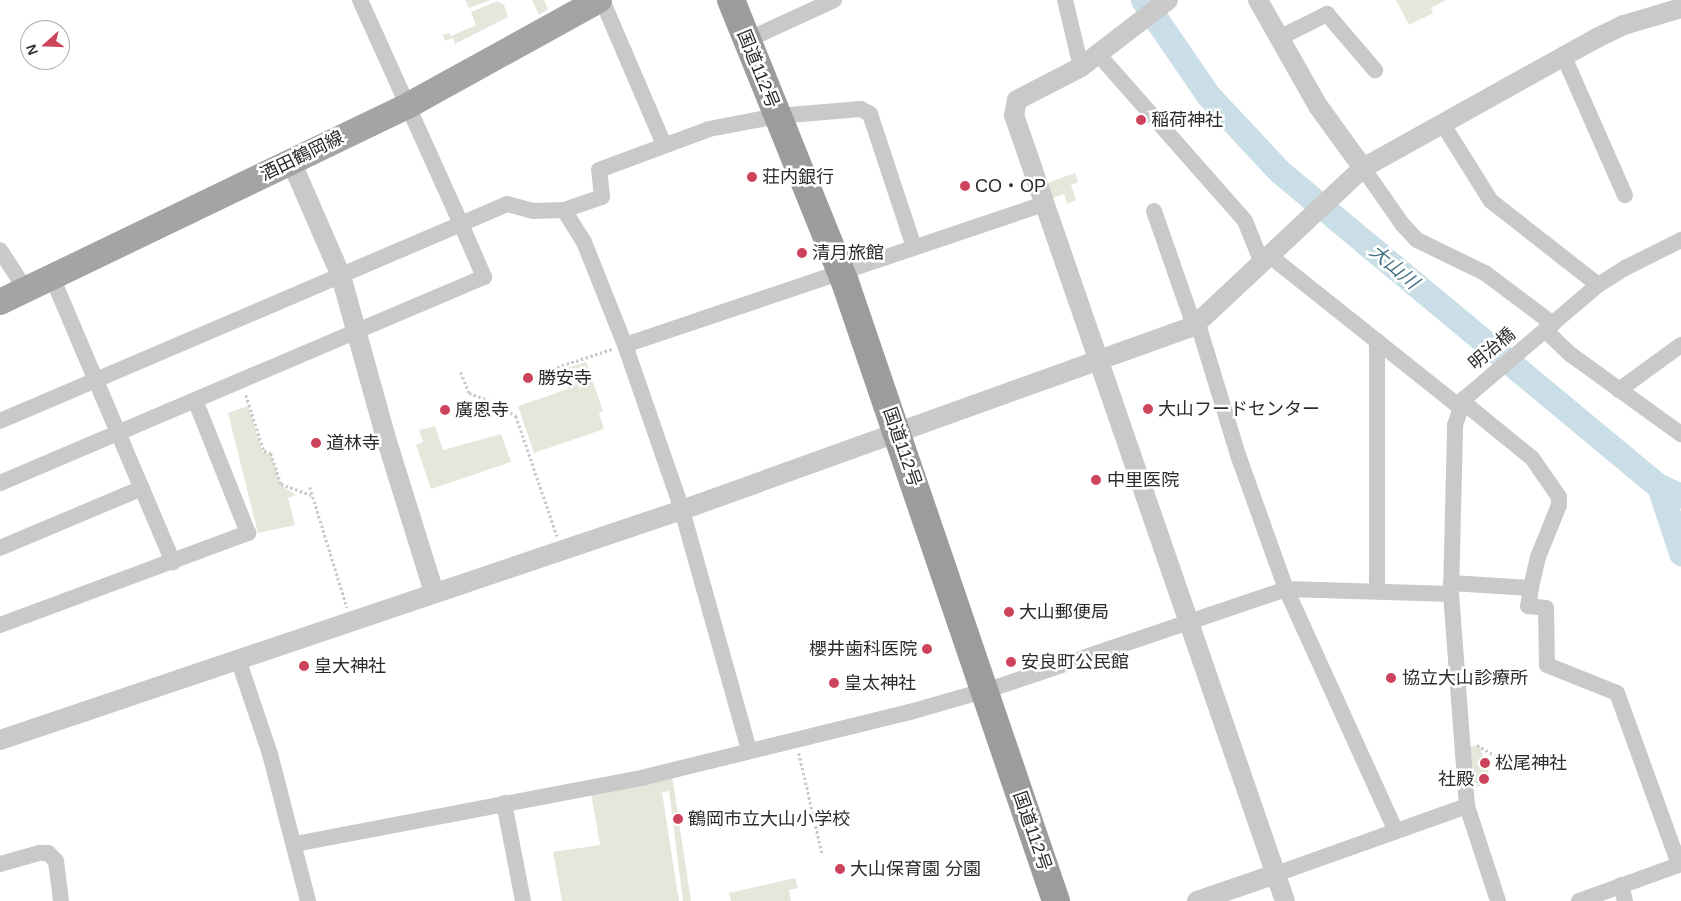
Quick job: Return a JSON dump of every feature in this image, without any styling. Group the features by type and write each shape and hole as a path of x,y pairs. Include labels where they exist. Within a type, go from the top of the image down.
{"highway":[{"name":"国道112号","path":"731,0 841,271 1056,901"}],"main road":[{"name":"酒田鶴岡線","path":"0,302 409,105 600,0"}],"street":[{"path":"0,483 484,277 409,105 360,0"},
{"path":"600,0 664,145"},
{"path":"746,40 834,0"},
{"path":"1065,0 1081,66"},
{"path":"1168,0 1081,66 1017,100 1013,107 1044,204 1285,901"},
{"path":"1258,0 1318,106 1402,224 1417,240 1485,273 1549,327 1570,354 1681,434"},
{"path":"0,740 434,592 682,510 1196,325 1362,168 1624,25 1681,8"},
{"path":"1279,38 1327,14 1375,70"},
{"path":"1101,52 1245,221 1269,256 1377,340 1463,403 1532,458 1559,497 1560,505 1538,557 1528,606 1546,608 1547,665 1616,693 1680,864 1579,901"},
{"path":"1564,57 1625,195"},
{"path":"0,421 508,204 533,212 564,210 602,197 599,170 708,129 777,116 861,109 870,114 914,247"},
{"path":"1442,123 1492,201 1598,285"},
{"path":"290,161 341,276 358,331 385,435 434,592"},
{"path":"625,344 1044,204"},
{"path":"564,210 584,242 625,344 682,510 749,750"},
{"path":"1154,211 1196,325 1238,455 1286,589 1396,831"},
{"name":"明治橋","path":"1463,403 1598,285 1639,260 1681,240"},
{"path":"0,250 26,290"},
{"path":"52,277 173,562"},
{"path":"1377,340 1377,591"},
{"path":"1619,390 1681,345"},
{"path":"0,625 248,533 195,400"},
{"path":"1463,403 1455,425 1451,588 1467,806 1498,901"},
{"path":"0,548 142,488"},
{"path":"295,844 645,777 984,691 1286,589 1377,591 1451,588 1531,588"},
{"path":"238,659 270,754 295,844 308,901"},
{"path":"504,803 523,901"},
{"path":"1197,901 1467,806"},
{"path":"0,864 48,853 56,861 61,901"},
{"path":"1621,885 1625,901"}],"path":[{"path":"557,367 625,344"},
{"path":"461,372 469,393 498,404 516,416 562,549"},
{"path":"255,391 246,394 264,451 271,454 281,484 312,495"},
{"path":"310,487 351,620"},
{"path":"796,739 822,853"},
{"path":"1471,742 1501,759"}],"shaded area":[{"path":"465,0 491,0 469,8"},
{"path":"532,0 544,0 548,9 539,15"},
{"path":"1396,0 1446,0 1431,8 1433,13 1409,25"},
{"path":"497,1 504,5 508,17 455,44 453,38 445,41 443,35 449,33 451,36 476,25 471,12"},
{"path":"1075,173 1078,182 1071,185 1076,200 1067,204 1064,194 1052,198 1047,183"},
{"path":"586,362 603,411 599,413 604,429 534,453 518,406 568,389 561,370"},
{"path":"248,406 263,452 271,454 281,485 296,495 288,498 295,525 258,533 228,413"},
{"path":"435,426 443,450 501,434 511,462 431,489 416,445 423,442 419,430"},
{"path":"1479,745 1492,782 1470,789 1467,747"},
{"path":"672,776 691,901 683,901 669,791 662,792 679,901 562,901 553,852 600,845 591,793"},
{"path":"795,878 798,888 789,890 791,901 731,901 729,893"}],"waterway":[{"name":"大山川","path":"1143,0 1208,95 1279,171 1659,486 1681,496"},
{"path":"1659,486 1681,553"}],"place":[{"name":"稲荷神社","path":"1141,120"},
{"name":"荘内銀行","path":"752,177"},
{"name":"CO・OP","path":"965,186"},
{"name":"清月旅館","path":"802,253"},
{"name":"勝安寺","path":"528,378"},
{"name":"大山フードセンター","path":"1148,409"},
{"name":"廣恩寺","path":"445,410"},
{"name":"道林寺","path":"316,443"},
{"name":"中里医院","path":"1096,480"},
{"name":"大山郵便局","path":"1009,612"},
{"name":"櫻井歯科医院","path":"927,649"},
{"name":"安良町公民館","path":"1011,662"},
{"name":"皇大神社","path":"304,666"},
{"name":"協立大山診療所","path":"1391,678"},
{"name":"皇太神社","path":"834,683"},
{"name":"松尾神社","path":"1485,763"},
{"name":"社殿","path":"1484,779"},
{"name":"鶴岡市立大山小学校","path":"678,819"},
{"name":"大山保育園 分園","path":"840,869"}]}
